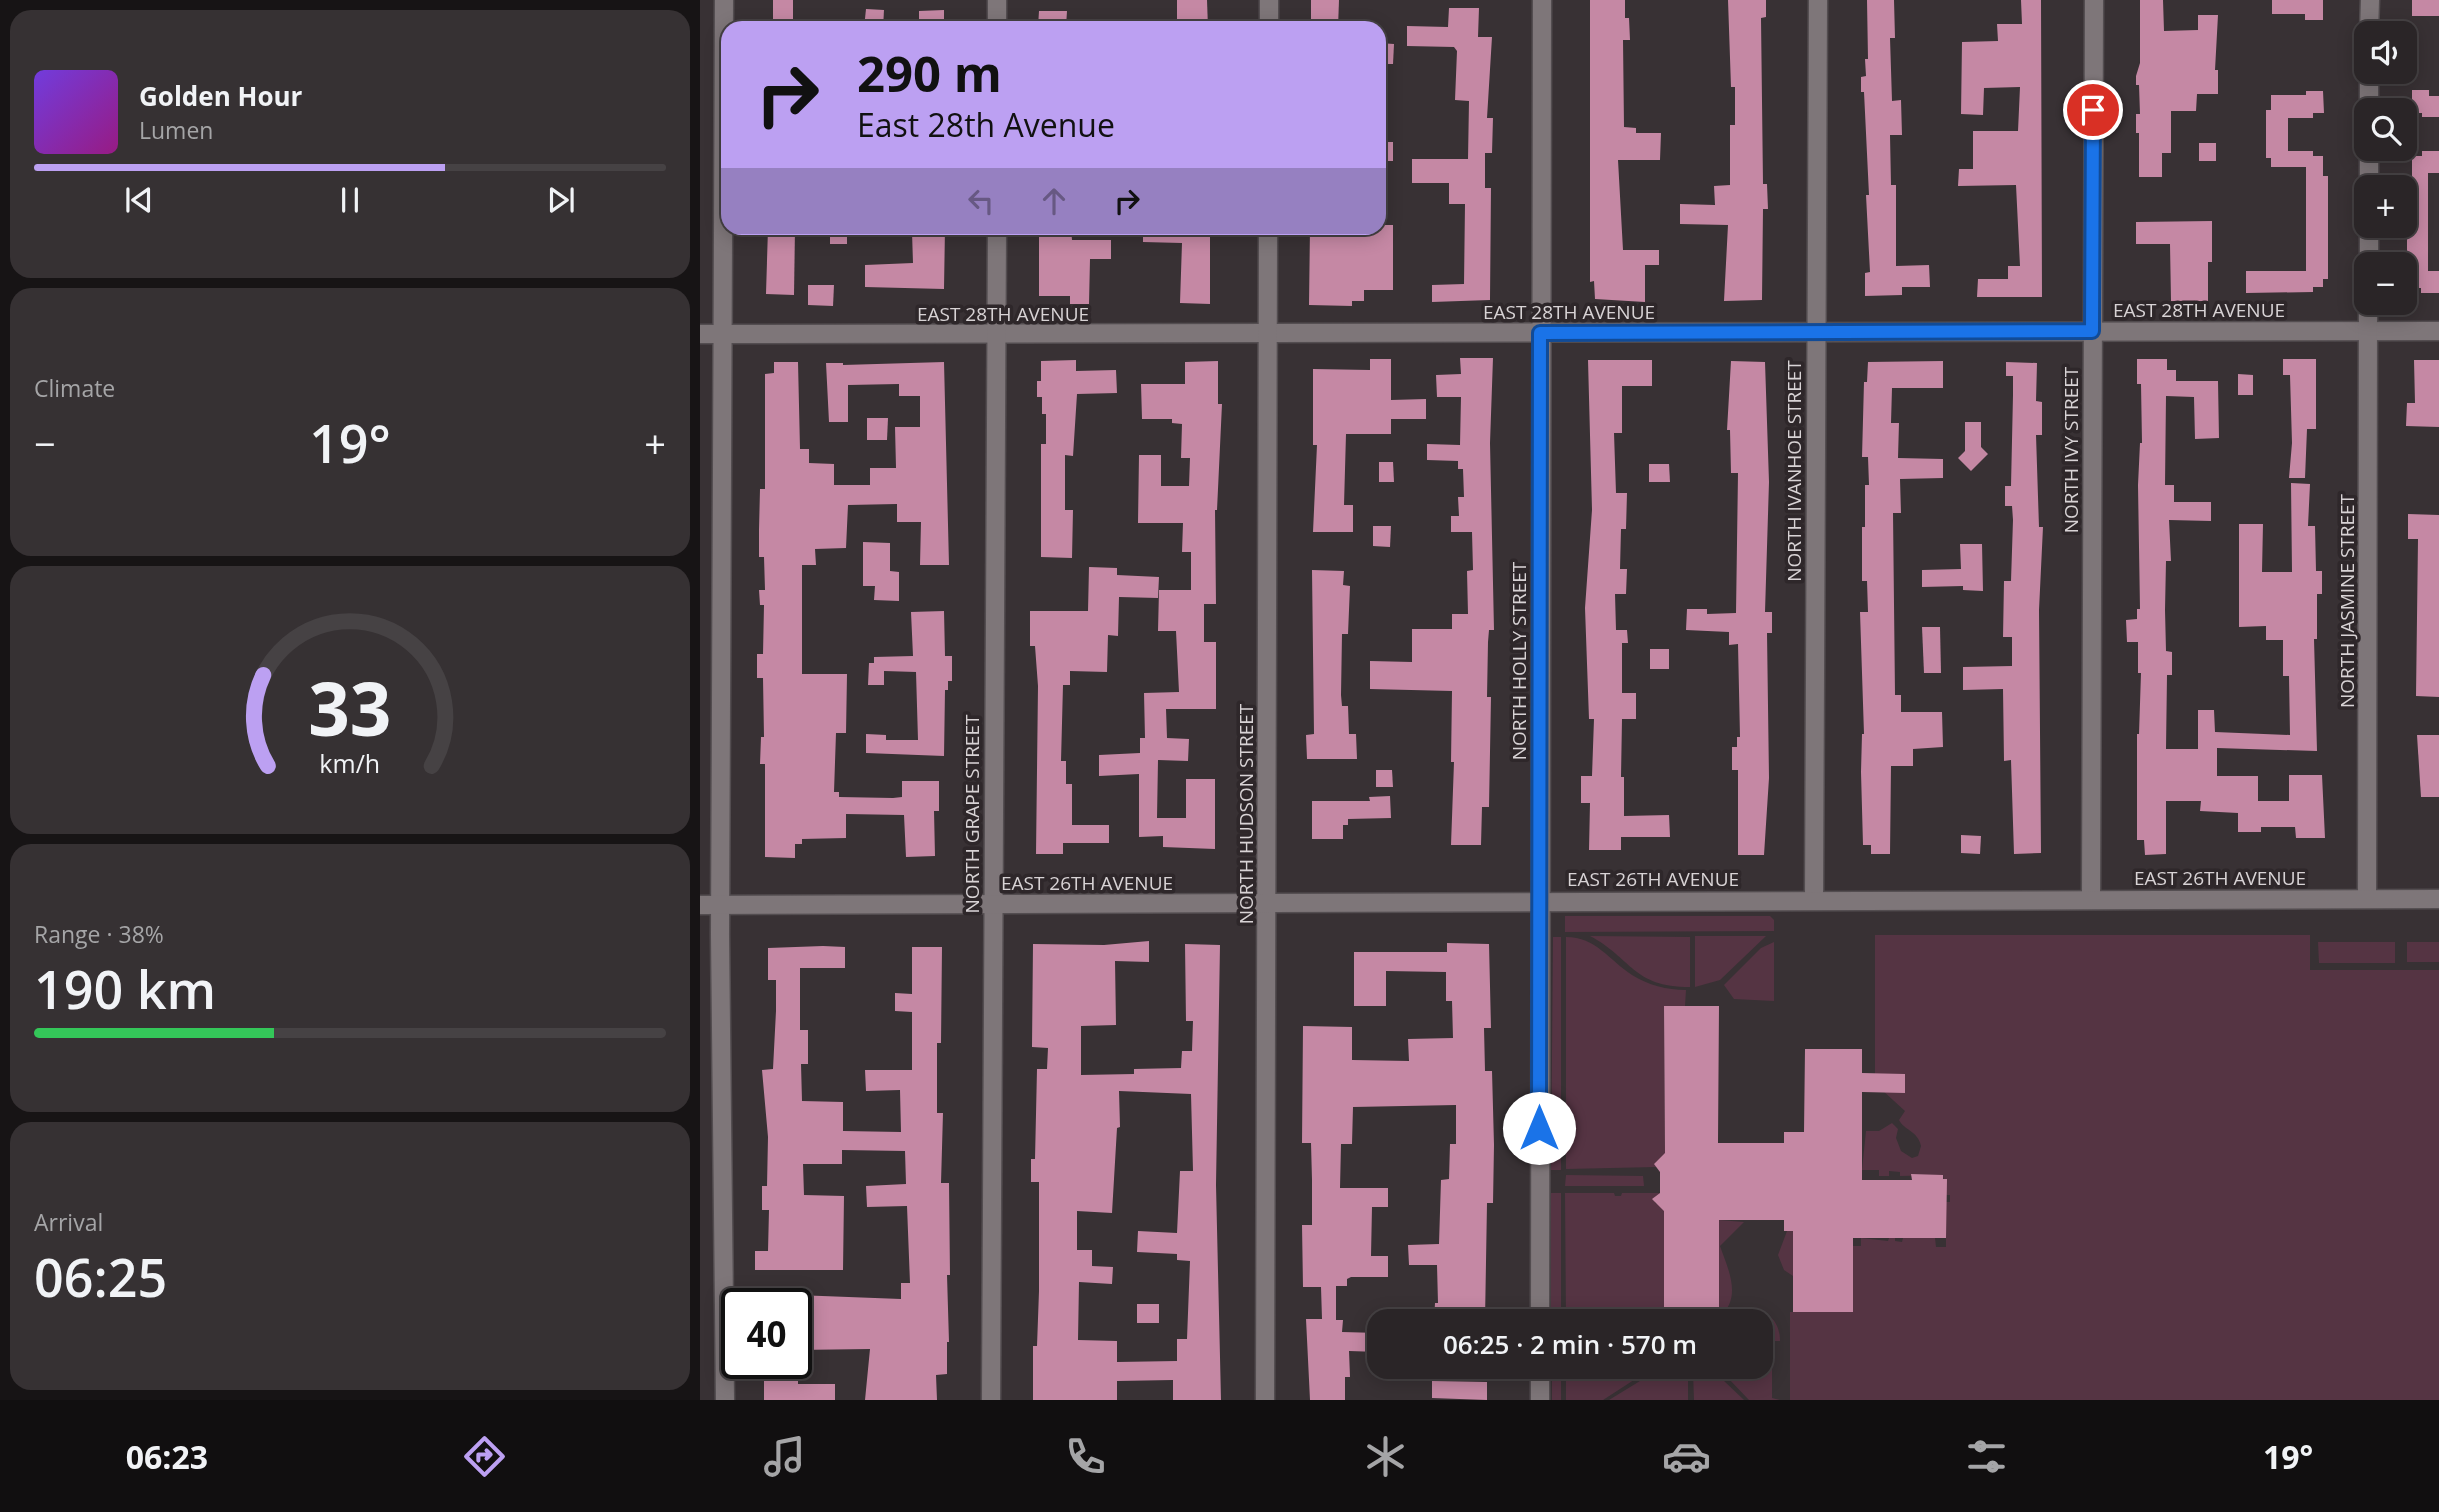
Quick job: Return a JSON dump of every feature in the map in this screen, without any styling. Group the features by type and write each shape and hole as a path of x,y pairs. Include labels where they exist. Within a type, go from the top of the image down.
{"street":[{"path":"724,0 724,21"},
{"path":"997,0 997,21"},
{"path":"1269,0 1269,21"},
{"name":"NORTH HOLLY STREET","path":"1540,1309 1542,0"},
{"name":"NORTH IVANHOE STREET","path":"1814,900 1818,0"},
{"name":"NORTH IVY STREET","path":"2091,899 2094,0"},
{"path":"2370,0 2370,21"},
{"path":"724,1400 721,905 725,235"},
{"name":"NORTH GRAPE STREET","path":"991,1400 997,235"},
{"name":"NORTH HUDSON STREET","path":"1265,1400 1268,235"},
{"name":"NORTH JASMINE STREET","path":"2367,898 2368,315"},
{"name":"EAST 28TH AVENUE","path":"700,334 2439,331"},
{"name":"EAST 26TH AVENUE","path":"700,905 1266,904 1539,900 2439,899"},
{"path":"1540,1379 1540,1400"}],"shaded area":[{"path":"1565,916 1770,916 1774,920 1774,931 1565,932"},
{"path":"1875,935 2310,935 2310,970 2439,970 2439,1400 1790,1400 1790,1312 1853,1312 1853,1246 1861,1246 1861,1238 1888,1241 1889,1238 1895,1238 1895,1241 1902,1242 1903,1238 1935,1238 1936,1247 1946,1247 1946,1202 1950,1202 1950,1195 1946,1195 1943,1175 1900,1176 1900,1172 1889,1171 1889,1176 1879,1176 1879,1170 1862,1170 1866,1131 1879,1131 1892,1123 1898,1129 1896,1138 1901,1151 1912,1158 1918,1156 1921,1146 1917,1137 1899,1120 1905,1111 1882,1090 1875,1075"},
{"path":"1590,936 1690,937 1690,987 1671,986 1644,977"},
{"path":"1695,936 1766,936 1720,980 1695,987"},
{"path":"1553,937 1561,937 1561,1170 1551,1170"},
{"path":"1566,937 1594,945 1645,982 1686,990 1685,1006 1664,1007 1665,1157 1656,1162 1656,1167 1566,1169"},
{"path":"1774,942 1774,1001 1734,999 1724,985 1761,948"},
{"path":"2318,942 2395,942 2395,963 2319,963"},
{"path":"2407,942 2439,942 2439,962 2407,962"},
{"path":"1566,1175 1643,1176 1644,1186 1565,1186"},
{"path":"1551,1193 1561,1193 1561,1309 1551,1309"},
{"path":"1565,1193 1614,1193 1615,1196 1621,1196 1622,1193 1660,1193 1655,1197 1655,1203 1664,1206 1664,1309 1566,1309"},
{"path":"1719,1220 1744,1222 1720,1246 1730,1274 1732,1292 1726,1309 1719,1309"},
{"path":"1787,1231 1793,1231 1793,1276 1784,1270 1778,1255"},
{"path":"1773,1320 1778,1327 1780,1341 1773,1341"},
{"path":"1552,1379 1561,1379 1561,1400 1552,1400"},
{"path":"1566,1379 1635,1379 1603,1400 1566,1400"},
{"path":"1688,1379 1688,1400 1609,1400 1640,1381"},
{"path":"1693,1379 1723,1380 1744,1400 1694,1400"},
{"path":"1729,1379 1772,1379 1772,1398 1780,1400 1749,1400"}],"building":[{"path":"773,0 793,0 793,21 773,21"},
{"path":"1177,0 1207,0 1208,21 1177,21"},
{"path":"1311,0 1339,0 1338,21 1311,21"},
{"path":"1590,0 1625,0 1625,18 1629,18 1630,40 1623,40 1624,127 1636,128 1636,133 1661,133 1660,160 1618,160 1623,250 1659,250 1659,265 1645,265 1645,302 1595,299 1594,281 1590,282"},
{"path":"1728,0 1766,0 1766,17 1761,18 1763,184 1767,184 1768,209 1763,209 1762,300 1724,301 1728,225 1680,224 1680,204 1715,205 1714,186 1730,185 1730,125 1735,125 1735,87 1731,87"},
{"path":"1867,0 1894,0 1895,38 1890,38 1892,101 1901,100 1902,135 1890,135 1891,185 1896,185 1896,266 1929,265 1930,287 1902,287 1902,295 1865,296 1865,273 1870,272 1866,195 1869,195 1861,77 1866,76 1865,59 1868,59"},
{"path":"2021,0 2041,0 2042,297 1977,297 1978,279 2008,279 2008,266 2020,266 2016,185 1958,186 1959,169 1973,169 1973,131 2018,131 2020,87 1984,88 1983,115 1961,114 1962,42 1998,41 1997,24 2022,24"},
{"path":"2140,0 2163,0 2164,31 2198,30 2198,15 2218,15 2215,70 2218,70 2218,94 2197,94 2196,111 2171,111 2171,153 2162,153 2162,177 2139,177 2136,114 2140,114 2136,76 2140,63"},
{"path":"2272,0 2323,0 2323,20 2305,20 2305,14 2272,14"},
{"path":"2412,0 2439,0 2439,16 2412,16"},
{"path":"1449,8 1479,8 1478,37 1492,37 1487,118 1493,118 1492,153 1485,153 1485,188 1491,188 1490,300 1432,302 1432,285 1464,284 1465,204 1449,204 1449,183 1412,183 1412,159 1468,159 1469,101 1455,100 1457,51 1454,47 1407,46 1407,26 1448,27"},
{"path":"866,9 884,10 883,21 865,21"},
{"path":"944,10 944,21 919,21 919,11"},
{"path":"1039,11 1067,11 1066,21 1038,21"},
{"path":"1386,43 1394,44 1393,64 1386,64"},
{"path":"2412,90 2429,90 2429,96 2439,96 2439,117 2422,117 2422,113 2417,113 2417,98 2412,98"},
{"path":"2306,91 2323,91 2324,113 2313,113 2313,118 2288,118 2288,151 2313,151 2313,156 2323,156 2323,176 2328,176 2328,279 2323,279 2323,287 2313,287 2313,292 2246,293 2246,271 2306,271 2306,167 2271,167 2271,158 2266,158 2266,110 2271,110 2271,95 2306,95"},
{"path":"1386,142 1393,142 1393,161 1386,161"},
{"path":"2199,143 2216,143 2216,161 2199,161"},
{"path":"2422,151 2439,151 2439,173 2428,173 2428,271 2439,271 2439,293 2421,293 2421,288 2417,288 2417,252 2407,252 2407,238 2417,238 2417,175 2412,175 2412,161 2417,161 2417,156 2422,156"},
{"path":"2212,221 2208,301 2171,301 2170,244 2136,244 2136,222"},
{"path":"1386,225 1393,225 1393,290 1364,290 1364,301 1352,301 1352,306 1309,305 1310,235 1386,235"},
{"path":"768,235 795,235 794,295 766,294"},
{"path":"830,235 847,235 847,244 830,244"},
{"path":"912,235 945,235 944,289 865,287 865,265 913,263"},
{"path":"1039,235 1072,235 1072,240 1111,240 1111,259 1090,259 1089,304 1070,304 1070,296 1039,296"},
{"path":"1143,235 1210,235 1210,304 1180,303 1182,243 1143,242"},
{"path":"808,285 834,285 833,306 808,305"},
{"path":"1460,358 1493,358 1490,443 1494,630 1489,630 1488,642 1487,697 1491,697 1489,807 1482,807 1481,845 1451,845 1454,762 1451,762 1452,691 1370,689 1370,661 1412,662 1412,629 1452,629 1452,614 1468,614 1467,571 1473,570 1472,532 1451,532 1451,516 1459,516 1458,497 1464,497 1463,469 1458,469 1458,461 1427,460 1427,444 1460,445 1461,397 1437,397 1436,375 1461,374"},
{"path":"1370,359 1391,359 1391,400 1426,399 1426,419 1391,419 1391,434 1346,434 1344,505 1353,505 1353,532 1313,532 1317,445 1313,445 1313,369 1370,370"},
{"path":"2137,359 2167,359 2167,370 2176,370 2176,381 2218,381 2219,438 2195,439 2194,397 2166,396 2165,485 2174,485 2174,502 2211,502 2211,521 2169,520 2171,561 2166,561 2165,610 2166,651 2172,652 2172,675 2167,675 2166,749 2198,749 2198,710 2214,710 2215,732 2290,735 2289,676 2283,676 2283,640 2266,640 2266,626 2239,627 2239,524 2263,524 2262,572 2292,572 2291,483 2310,484 2308,526 2315,526 2316,571 2322,571 2322,594 2317,594 2317,639 2314,639 2317,751 2217,748 2217,776 2258,776 2258,801 2289,801 2289,775 2322,775 2325,838 2296,838 2295,827 2261,827 2261,832 2238,832 2238,813 2200,811 2201,801 2166,801 2166,854 2145,855 2144,840 2137,840 2137,734 2141,673 2138,673 2138,642 2127,642 2126,620 2137,619 2137,609 2140,609 2138,485 2142,443 2141,384 2137,384"},
{"path":"2283,359 2316,359 2316,429 2307,429 2305,478 2289,478 2292,443 2290,375 2283,375"},
{"path":"1076,360 1076,371 1116,370 1117,393 1077,394 1073,456 1065,455 1065,510 1073,510 1072,558 1041,557 1041,444 1046,444 1046,414 1042,414 1042,397 1037,397 1037,381 1041,381 1041,361"},
{"path":"1588,360 1652,360 1652,386 1622,386 1622,433 1614,433 1616,493 1627,493 1626,529 1621,529 1620,569 1627,569 1626,594 1615,594 1616,630 1627,630 1628,643 1622,643 1622,693 1636,693 1636,719 1622,719 1621,777 1624,777 1624,816 1669,815 1670,837 1621,837 1621,850 1589,850 1590,803 1581,803 1581,776 1592,776 1594,719 1589,719 1585,608 1592,510"},
{"path":"2414,360 2439,360 2439,427 2406,426 2407,403 2415,403"},
{"path":"1218,361 1218,404 1222,404 1215,510 1216,604 1204,604 1204,642 1216,642 1216,709 1166,709 1167,738 1189,739 1188,761 1158,760 1157,818 1186,818 1186,779 1215,779 1215,849 1163,847 1163,836 1139,837 1139,774 1099,776 1099,755 1140,753 1140,738 1145,738 1144,693 1179,692 1176,631 1158,631 1159,590 1191,590 1191,552 1182,552 1183,523 1138,523 1139,455 1161,455 1161,486 1189,486 1190,458 1181,458 1182,424 1172,423 1172,419 1142,419 1141,384 1185,384 1185,362"},
{"path":"1731,361 1765,362 1769,482 1765,612 1772,612 1772,633 1767,633 1769,778 1764,855 1738,855 1738,770 1732,770 1732,747 1737,747 1737,737 1740,737 1738,644 1729,645 1729,632 1686,630 1687,609 1707,609 1707,614 1736,613 1738,473 1731,473 1730,430 1727,430"},
{"path":"1943,361 1943,388 1892,388 1891,423 1899,423 1898,458 1943,459 1943,478 1900,479 1901,513 1893,513 1895,695 1901,695 1901,712 1942,712 1943,747 1913,749 1913,766 1891,766 1890,854 1871,854 1871,845 1863,845 1861,772 1864,734 1860,612 1868,612 1867,581 1862,581 1862,527 1865,527 1865,485 1869,485 1868,457 1862,457 1864,382 1867,382 1868,362"},
{"path":"774,362 798,362 800,449 809,449 809,463 834,464 834,485 870,485 870,468 896,468 895,427 920,427 920,396 899,396 899,384 848,385 848,422 829,422 826,363 843,365 944,362 949,565 920,565 921,522 897,522 897,504 848,505 846,548 815,549 816,565 802,565 802,674 847,674 846,733 836,733 834,792 839,792 839,797 893,798 902,797 902,781 939,781 939,811 934,811 935,856 906,857 904,815 846,814 846,838 802,839 802,844 795,844 795,858 765,857 765,764 760,764 761,737 764,737 763,678 757,678 757,654 763,654 764,605 760,605 759,590 765,590 764,557 759,557 759,530 760,489 765,489 765,374 774,373"},
{"path":"2006,362 2037,363 2036,401 2042,402 2042,435 2036,435 2039,527 2043,527 2039,610 2041,853 2014,854 2011,760 2004,761 2003,689 1963,690 1963,667 2012,666 2012,637 2003,637 2004,581 2011,581 2013,520 2012,506 2005,506 2005,486 2011,486 2013,395 2013,376 2006,376"},
{"path":"2238,374 2253,375 2253,395 2238,395"},
{"path":"867,418 888,418 887,440 867,440"},
{"path":"1965,422 1981,422 1981,447 1988,454 1971,471 1958,458 1965,451"},
{"path":"1379,462 1393,462 1394,482 1379,482"},
{"path":"1649,464 1669,464 1670,482 1649,482"},
{"path":"2408,514 2439,515 2439,697 2416,696 2418,539 2408,539"},
{"path":"1373,526 1391,526 1390,547 1373,546"},
{"path":"863,542 890,543 890,571 899,572 899,601 874,600 875,586 863,586"},
{"path":"1960,544 1982,544 1983,591 1963,590 1963,586 1922,587 1922,570 1961,569"},
{"path":"1089,567 1117,568 1117,575 1159,577 1158,598 1119,597 1118,636 1108,635 1107,672 1070,671 1070,685 1063,685 1061,761 1066,761 1066,784 1072,784 1072,825 1109,825 1109,843 1063,843 1063,854 1036,854 1038,686 1035,646 1030,646 1030,611 1088,611"},
{"path":"1312,570 1344,571 1343,585 1350,586 1348,634 1342,634 1341,695 1342,706 1348,706 1349,734 1356,734 1357,759 1307,759 1306,735 1314,734"},
{"path":"944,611 945,656 952,656 952,681 948,681 948,690 945,690 944,756 866,753 866,734 886,735 886,740 918,740 916,672 884,671 884,685 868,685 869,663 874,663 874,657 913,656 911,612"},
{"path":"1922,627 1940,627 1941,673 1924,673"},
{"path":"1650,649 1669,649 1669,669 1650,669"},
{"path":"2417,735 2439,735 2439,797 2421,797"},
{"path":"1376,770 1392,770 1393,787 1376,787"},
{"path":"1390,796 1391,818 1348,819 1348,825 1343,825 1343,839 1312,839 1312,801 1370,801 1369,797"},
{"path":"1961,835 1981,836 1980,854 1961,853"},
{"path":"1149,941 1149,962 1115,961 1116,1025 1081,1026 1081,1075 1134,1074 1134,1069 1181,1068 1182,1051 1192,1051 1193,1021 1186,1021 1185,944 1220,945 1216,1185 1221,1400 1173,1400 1173,1380 1117,1381 1117,1400 1033,1400 1033,1346 1037,1346 1039,1291 1039,1182 1031,1182 1031,1159 1035,1159 1037,1069 1047,1069 1048,1048 1032,1047 1033,944 1104,945","holes":["1119,1091 1191,1094 1193,1171 1180,1171 1177,1233 1138,1231 1137,1252 1177,1254 1177,1260 1190,1261 1187,1339 1177,1339 1177,1361 1117,1362 1117,1341 1078,1340 1079,1282 1112,1284 1113,1267 1092,1266 1092,1250 1077,1250 1077,1211 1112,1213 1117,1128 1120,1127"]},
{"path":"1447,943 1489,944 1491,1028 1484,1028 1485,1071 1492,1071 1494,1145 1493,1203 1487,1203 1485,1309 1435,1309 1435,1303 1438,1303 1437,1265 1409,1265 1408,1245 1439,1244 1441,1180 1449,1179 1450,1144 1456,1144 1456,1105 1353,1107 1352,1144 1341,1144 1340,1188 1388,1188 1388,1207 1372,1207 1371,1256 1388,1256 1388,1277 1351,1277 1347,1279 1347,1286 1336,1286 1336,1320 1343,1320 1342,1332 1367,1333 1367,1352 1349,1351 1350,1377 1345,1377 1345,1400 1310,1400 1306,1319 1322,1319 1321,1287 1303,1287 1302,1225 1312,1225 1312,1180 1311,1143 1302,1143 1303,1026 1352,1027 1352,1060 1409,1061 1408,1039 1453,1038 1452,1001 1446,1001 1446,972 1386,971 1386,1006 1354,1006 1354,952 1447,952"},
{"path":"845,947 845,968 800,968 800,1030 808,1030 808,1064 801,1064 802,1101 843,1102 843,1131 901,1132 900,1090 866,1091 865,1070 912,1070 912,1012 895,1011 895,993 912,994 912,947 942,947 941,1043 937,1043 937,1113 943,1113 941,1183 949,1183 950,1275 947,1275 947,1374 936,1375 937,1400 865,1400 870,1349 812,1350 812,1296 901,1299 901,1283 910,1283 907,1206 867,1207 866,1186 906,1184 905,1151 842,1150 842,1164 803,1164 804,1195 844,1196 843,1270 755,1270 755,1251 768,1251 769,1210 762,1210 762,1186 767,1186 768,1137 762,1070 773,1069 776,980 768,980 768,948"},
{"path":"1664,1006 1719,1006 1718,1143 1784,1143 1784,1132 1804,1132 1805,1049 1862,1049 1862,1073 1905,1074 1905,1093 1862,1092 1862,1180 1912,1180 1911,1174 1943,1175 1943,1179 1947,1179 1946,1238 1853,1238 1853,1312 1793,1312 1793,1231 1784,1231 1784,1220 1719,1220 1719,1309 1664,1309 1664,1211 1652,1199 1660,1193 1660,1172 1654,1164 1665,1153"},
{"path":"1137,1304 1159,1304 1159,1323 1137,1323"},
{"path":"764,1379 798,1379 798,1384 835,1384 835,1400 764,1400"},
{"path":"1432,1381 1487,1382 1487,1400 1432,1398"}],"route":[{"path":"1539,1128 1540,333 2092,331 2093,110"}]}
